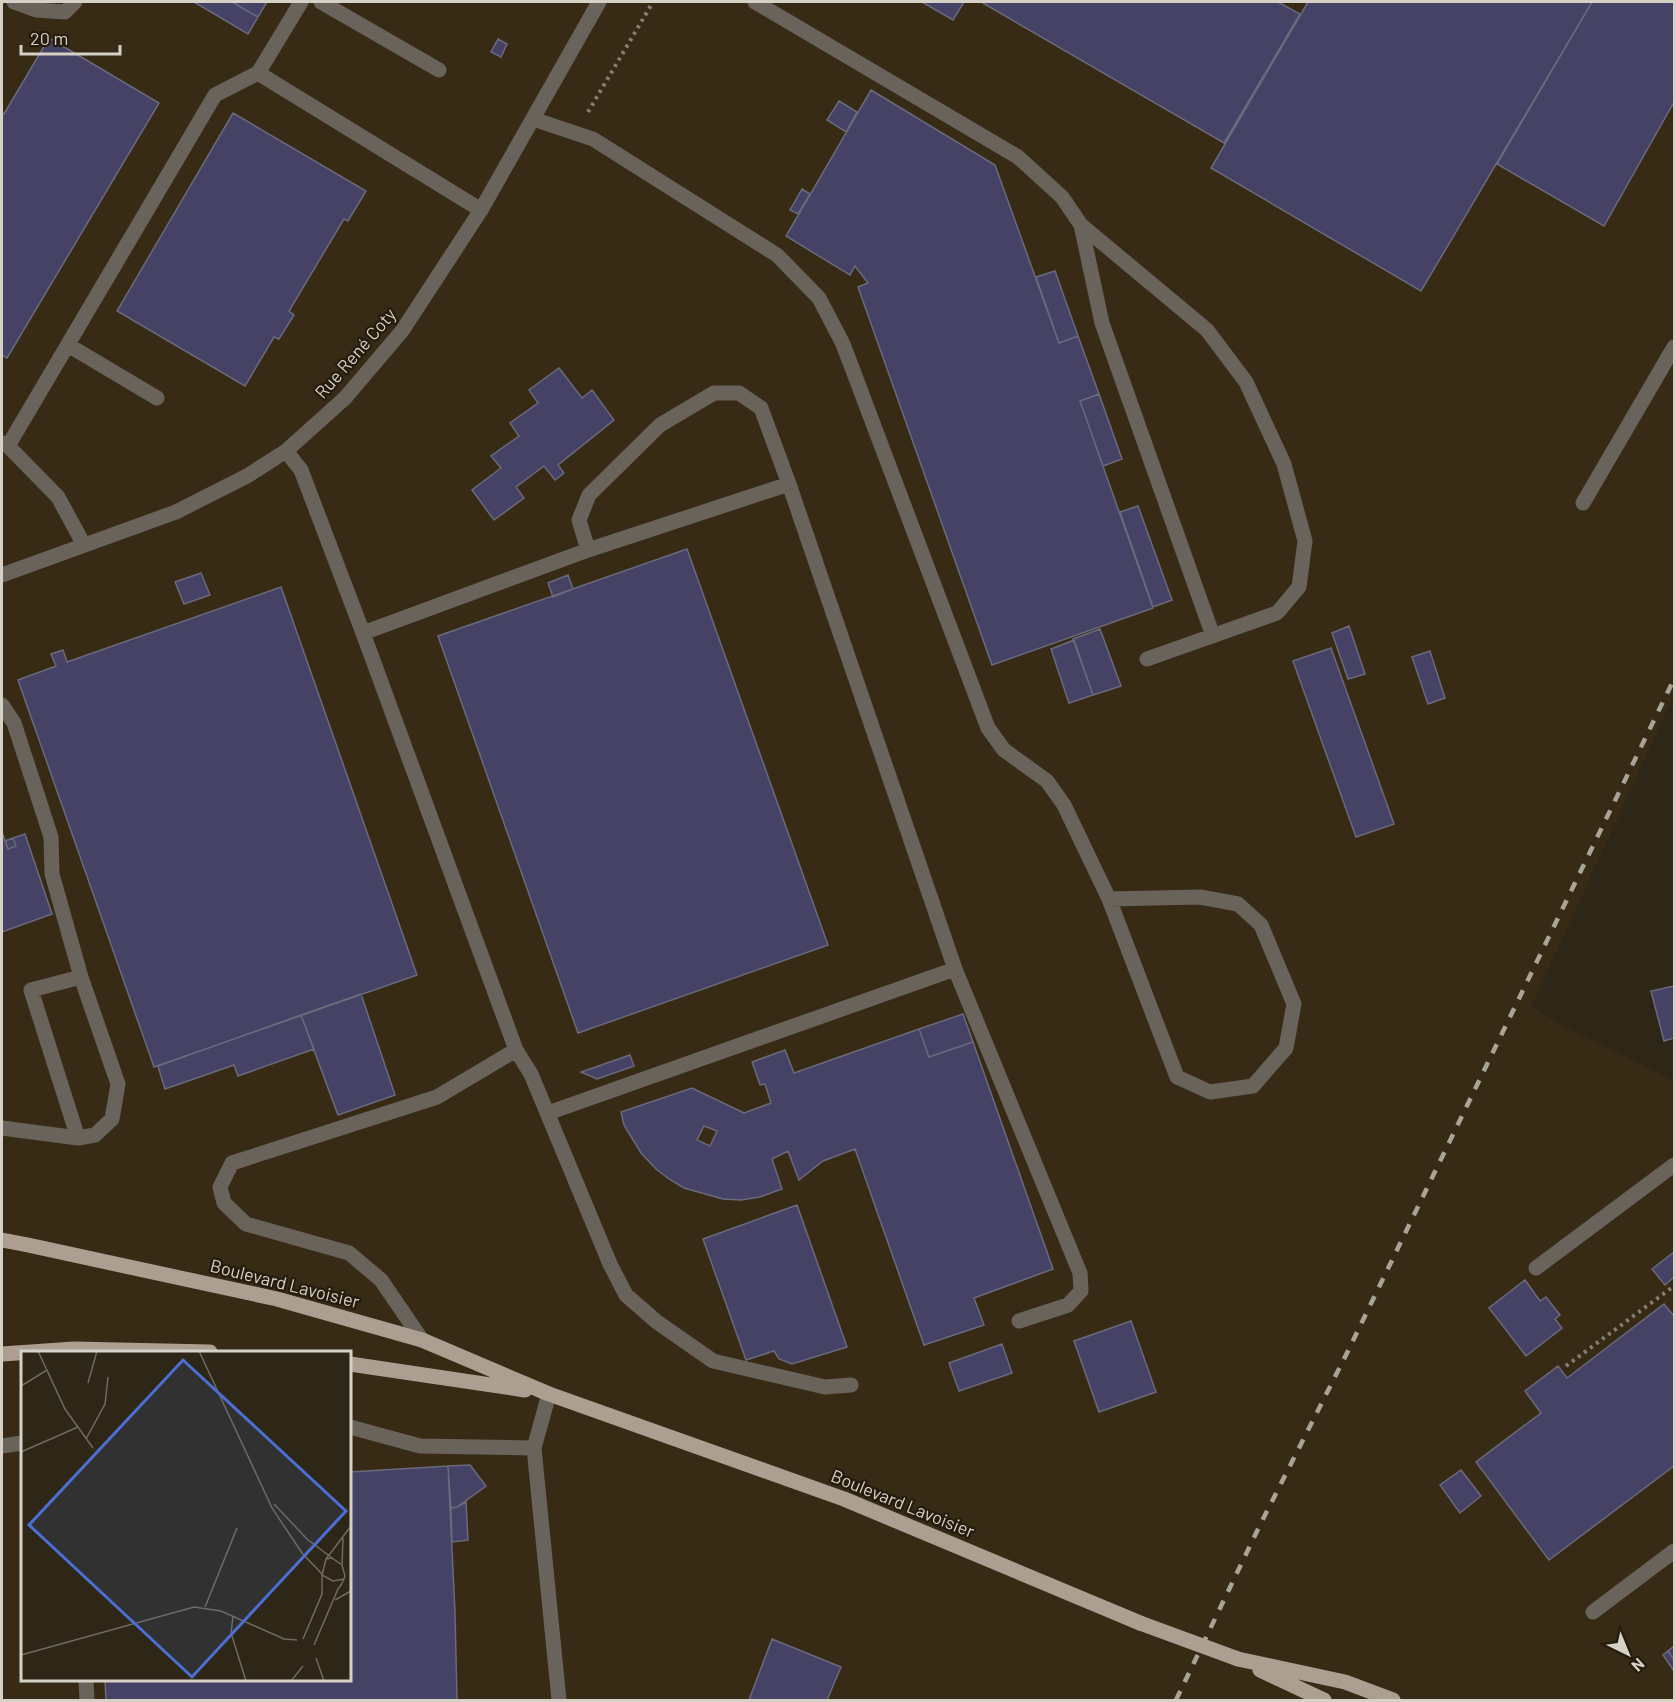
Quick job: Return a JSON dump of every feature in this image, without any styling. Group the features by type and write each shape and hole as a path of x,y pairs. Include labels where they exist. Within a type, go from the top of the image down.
{"main road":[{"name":"Boulevard Lavoisier","path":"2,1240 277,1299 422,1340 549,1394 844,1499 1140,1623 1238,1659 1324,1701"},
{"path":"45,1351 74,1349 142,1351"},
{"path":"2,1354 21,1353"},
{"name":"Boulevard Lavoisier","path":"351,1364 549,1394"},
{"name":"Boulevard Lavoisier","path":"1238,1659 1345,1682 1393,1701"}],"street":[{"path":"14,2 36,10 65,12 75,2"},
{"path":"84,545 58,497 5,444 68,345 215,95 258,73 301,2"},
{"path":"321,2 439,70"},
{"name":"Rue René Coty","path":"2,575 176,512 247,476 286,451 345,398 402,331 480,210 599,2"},
{"path":"755,2 1018,157 1062,197 1081,225 1208,330 1246,382 1284,464 1305,541 1299,587 1277,613 1147,658"},
{"path":"258,73 480,210"},
{"path":"532,119 592,139 777,255 819,298 843,344 988,728 1004,750 1047,781 1064,805 1109,899 1177,1077 1210,1092 1253,1086 1286,1048 1294,1004 1261,925 1238,904 1200,897 1109,899"},
{"path":"1081,225 1102,323 1213,636"},
{"path":"68,345 157,398"},
{"path":"1583,503 1674,347"},
{"path":"588,549 579,520 589,495 660,426 714,393 739,393 761,408 955,969 1080,1273 1081,1291 1068,1305 1018,1321"},
{"path":"286,451 301,470 516,1050 531,1074 610,1264 626,1295 657,1322 713,1361 825,1387 851,1385"},
{"path":"363,633 588,549 789,484"},
{"path":"2,705 14,723 51,837 52,874 81,978 118,1084 112,1119 95,1135 78,1138 2,1128"},
{"path":"548,1113 955,969"},
{"path":"78,1138 31,990 81,978"},
{"path":"422,1340 381,1280 349,1253 246,1224 224,1203 220,1186 232,1163 437,1097 516,1050"},
{"path":"1536,1268 1674,1165"},
{"path":"549,1394 534,1448 559,1701"},
{"path":"351,1427 420,1446 534,1448"},
{"path":"2,1446 21,1443"},
{"path":"1593,1612 1674,1551"},
{"path":"86,1681 87,1701"}],"path":[{"path":"575,134 653,2"},
{"path":"1566,1366 1674,1286"}],"shaded area":[{"path":"2,2 1674,2 1674,696 1531,1007 1566,1027 1674,1080 1674,1700 2,1700"}],"building":[{"path":"194,2 232,2 258,17 248,34"},
{"path":"232,2 267,2 258,17"},
{"path":"922,2 964,2 953,20"},
{"path":"981,2 1278,2 1300,14 1224,143"},
{"path":"1308,2 1592,2 1421,291 1211,168"},
{"path":"1592,2 1674,2 1674,102 1604,226 1497,164"},
{"path":"49,38 159,103 7,358 2,355 2,113 4,114"},
{"path":"498,39 507,44 501,57 491,52"},
{"path":"871,90 995,165 1059,343 1078,336 1099,394 1080,401 1153,608 992,665 858,287 868,283 855,266 850,275 786,236"},
{"path":"839,101 857,112 846,132 827,120"},
{"path":"233,113 366,191 348,221 344,219 289,311 294,315 279,339 274,337 245,386 117,311"},
{"path":"802,189 810,194 798,214 790,210"},
{"path":"1055,271 1078,336 1059,343 1036,277"},
{"path":"559,368 582,398 592,390 614,420 558,465 564,473 555,480 544,466 516,487 524,498 494,520 472,490 501,468 491,456 519,436 510,423 538,403 529,390"},
{"path":"1099,394 1122,459 1103,466 1080,401"},
{"path":"1138,506 1172,600 1153,607 1120,512"},
{"path":"687,549 828,945 578,1033 438,636"},
{"path":"201,573 210,595 184,604 175,582"},
{"path":"568,575 573,589 553,597 548,583"},
{"path":"281,587 417,975 154,1067 18,680 56,666 51,654 63,650 67,662"},
{"path":"1349,626 1365,674 1348,679 1332,633"},
{"path":"1100,629 1121,686 1093,695 1073,639"},
{"path":"1074,640 1093,695 1069,703 1051,649"},
{"path":"1331,648 1394,824 1356,837 1293,661"},
{"path":"1430,651 1445,698 1428,704 1412,657"},
{"path":"2,832 8,849 16,846 13,838 25,834 52,914 2,932"},
{"path":"13,838 16,846 8,849 5,841"},
{"path":"1674,986 1674,1038 1664,1041 1651,991"},
{"path":"361,994 395,1095 338,1115 301,1015"},
{"path":"963,1014 973,1042 929,1057 919,1029"},
{"path":"301,1015 314,1049 238,1076 234,1065 165,1089 158,1066"},
{"path":"919,1029 929,1057 973,1042 1053,1269 974,1298 984,1325 924,1345 855,1149 823,1161 799,1180 788,1151 772,1159 782,1189 760,1197 741,1200 723,1199 684,1188 669,1179 641,1153 624,1125 621,1112 692,1088 744,1113 771,1103 765,1084 760,1085 752,1062 785,1050 794,1073","holes":["704,1126 717,1131 710,1146 697,1140"]},
{"path":"630,1055 634,1066 597,1079 581,1072"},
{"path":"797,1205 847,1347 792,1364 779,1359 774,1351 746,1360 703,1239"},
{"path":"1674,1252 1674,1277 1665,1285 1652,1269"},
{"path":"1525,1280 1540,1301 1546,1297 1560,1315 1555,1319 1562,1328 1526,1356 1489,1308"},
{"path":"1664,1304 1674,1316 1674,1466 1549,1560 1476,1462 1541,1413 1525,1391 1558,1366 1567,1378"},
{"path":"1131,1321 1156,1392 1099,1412 1074,1341"},
{"path":"1002,1344 1012,1373 959,1391 949,1363"},
{"path":"470,1465 486,1486 457,1507 451,1508 448,1466"},
{"path":"448,1466 457,1700 106,1700 105,1681 351,1681 351,1472"},
{"path":"1461,1470 1481,1496 1460,1513 1440,1485"},
{"path":"466,1502 468,1540 452,1542 451,1508"},
{"path":"772,1639 841,1667 827,1700 749,1700"},
{"path":"1674,1646 1674,1660 1668,1651"},
{"path":"1668,1651 1674,1660 1674,1671 1663,1655"}],"railway":[{"path":"1176,1700 1674,679"}]}
